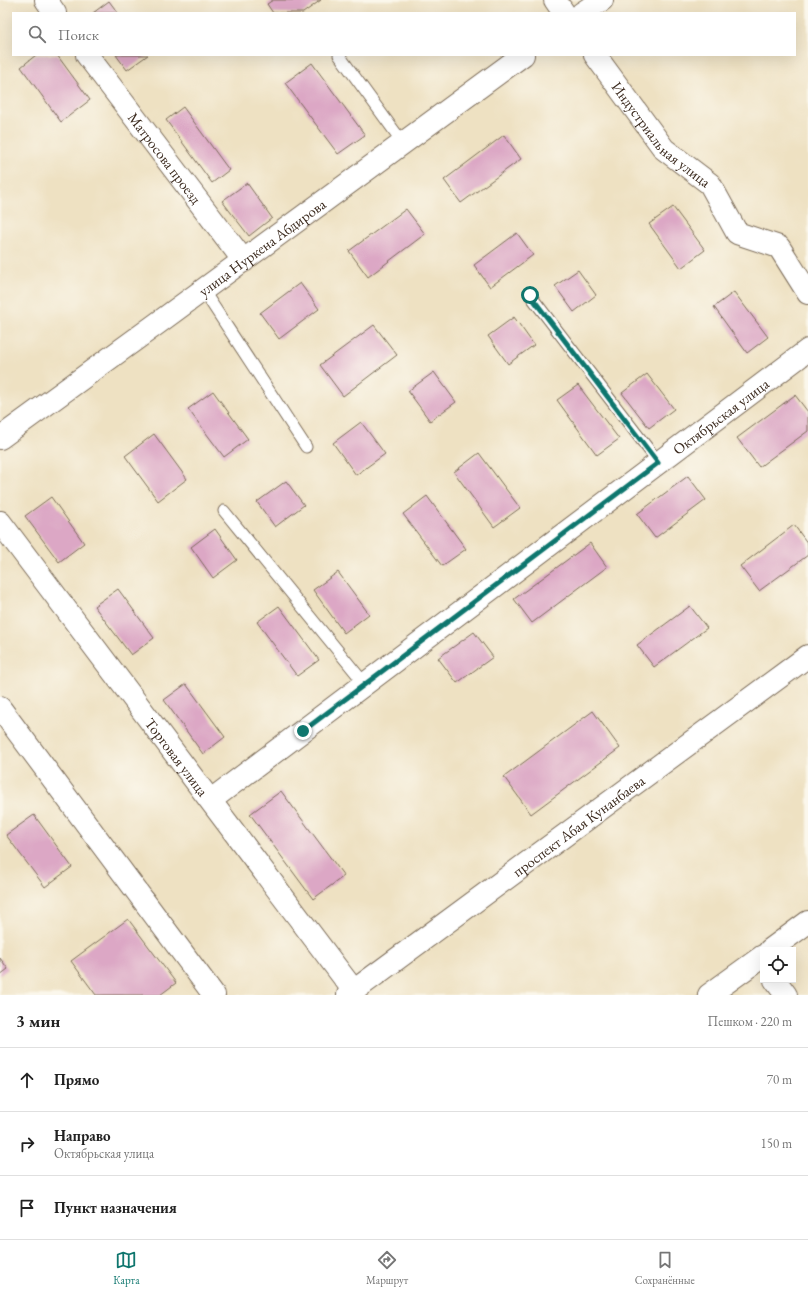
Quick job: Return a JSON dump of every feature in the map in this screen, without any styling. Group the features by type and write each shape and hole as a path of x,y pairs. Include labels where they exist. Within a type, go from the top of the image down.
{"street":[{"path":"46,0 54,12"},
{"path":"555,0 563,12"},
{"path":"584,12 602,0"},
{"name":"Матросова проезд","path":"88,56 244,261"},
{"name":"улица Нуркена Абдирова","path":"0,438 523,56"},
{"name":"Индустриальная улица","path":"596,56 664,149 710,184 737,233 779,247 808,293"},
{"name":"Октябрьская улица","path":"211,800 808,350"},
{"name":"Торговая улица","path":"0,522 211,800 351,993"},
{"name":"проспект Абая Кунанбаева","path":"351,993 808,656"},
{"path":"0,708 214,995"},
{"path":"777,947 808,922"},
{"path":"710,995 760,960"},
{"path":"777,983 786,995"}],"lane":[{"path":"340,56 403,143"},
{"path":"203,290 306,447"},
{"path":"530,295 658,463"},
{"path":"224,511 365,684"}],"building":[{"path":"273,0 321,0 304,12 272,12 267,4"},
{"path":"109,1 117,12 94,12"},
{"path":"35,56 58,56 90,100 61,122 21,67"},
{"path":"117,56 147,56 127,70"},
{"path":"312,63 365,135 338,154 285,83"},
{"path":"183,107 229,170 212,183 166,120"},
{"path":"504,135 521,159 461,203 444,180"},
{"path":"247,183 272,218 249,236 222,201"},
{"path":"673,207 705,250 681,268 649,224"},
{"path":"406,209 425,234 368,277 349,251"},
{"path":"517,233 533,255 490,287 474,265"},
{"path":"578,270 596,295 574,312 555,286"},
{"path":"300,283 319,309 279,339 260,313"},
{"path":"734,292 768,337 747,353 714,307"},
{"path":"514,317 534,345 508,364 488,336"},
{"path":"374,325 397,355 343,396 320,365"},
{"path":"434,372 456,402 430,421 408,391"},
{"path":"647,374 674,409 649,428 622,393"},
{"path":"578,385 619,439 597,455 557,400"},
{"path":"213,391 248,439 224,457 188,409"},
{"path":"795,395 808,412 808,431 759,467 737,438"},
{"path":"361,422 385,454 356,475 333,443"},
{"path":"154,434 187,479 158,501 125,456"},
{"path":"479,453 520,508 494,527 454,472"},
{"path":"688,476 706,500 655,538 637,514"},
{"path":"286,481 304,505 275,527 257,502"},
{"path":"427,496 466,549 442,566 403,514"},
{"path":"51,497 84,543 59,562 25,516"},
{"path":"794,525 808,544 808,555 759,591 740,566"},
{"path":"215,529 237,560 213,578 191,547"},
{"path":"590,543 607,567 532,623 514,599"},
{"path":"338,572 369,614 344,633 313,590"},
{"path":"118,589 154,638 131,655 94,606"},
{"path":"279,606 319,660 297,676 257,622"},
{"path":"690,606 707,628 654,667 637,645"},
{"path":"474,632 493,657 457,683 438,658"},
{"path":"186,684 225,737 203,754 164,700"},
{"path":"593,711 620,748 531,814 504,777"},
{"path":"281,791 344,876 313,899 250,814"},
{"path":"34,815 72,867 45,887 6,835"},
{"path":"128,919 176,983 160,995 96,995 71,961"},
{"path":"0,958 8,969 0,975"}],"route":[{"path":"303,731 658,463 530,295"}]}
